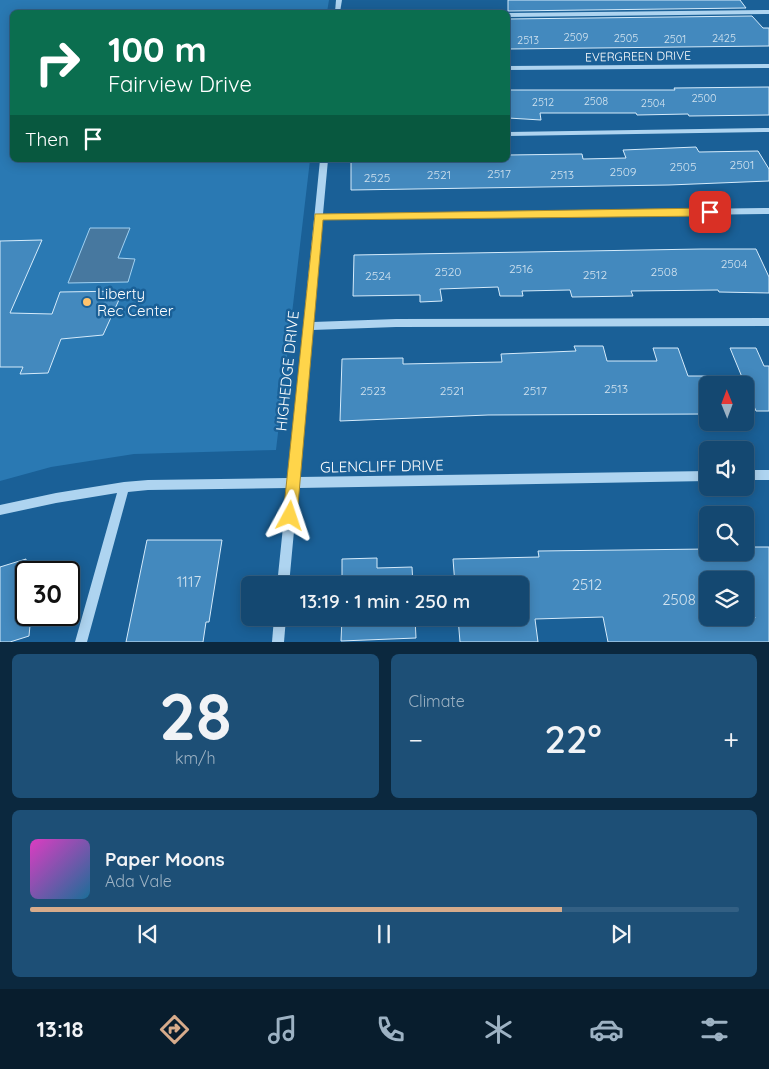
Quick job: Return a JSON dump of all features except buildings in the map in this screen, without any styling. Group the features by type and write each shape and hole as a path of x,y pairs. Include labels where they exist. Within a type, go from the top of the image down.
{"street":[{"path":"510,15 769,12"},
{"name":"EVERGREEN DRIVE","path":"510,68 769,66"},
{"path":"510,134 769,130"},
{"name":"HIGHEDGE DRIVE","path":"284,576 324,162"},
{"path":"318,217 769,211"},
{"path":"308,326 396,323 769,322"},
{"path":"754,475 769,475"},
{"name":"GLENCLIFF DRIVE","path":"0,510 64,495 124,487 293,482 699,476"},
{"path":"278,642 279,626"}],"lane":[{"path":"81,642 124,487"}],"shaded area":[{"path":"0,0 329,0 327,10 10,10 10,162 310,162 276,450 134,454 51,467 0,481"},
{"path":"90,228 130,228 118,258 135,259 128,282 68,283"}],"place":[{"name":"Liberty Rec Center","path":"87,302"}],"route":[{"path":"290,516 318,217 710,212"}]}
